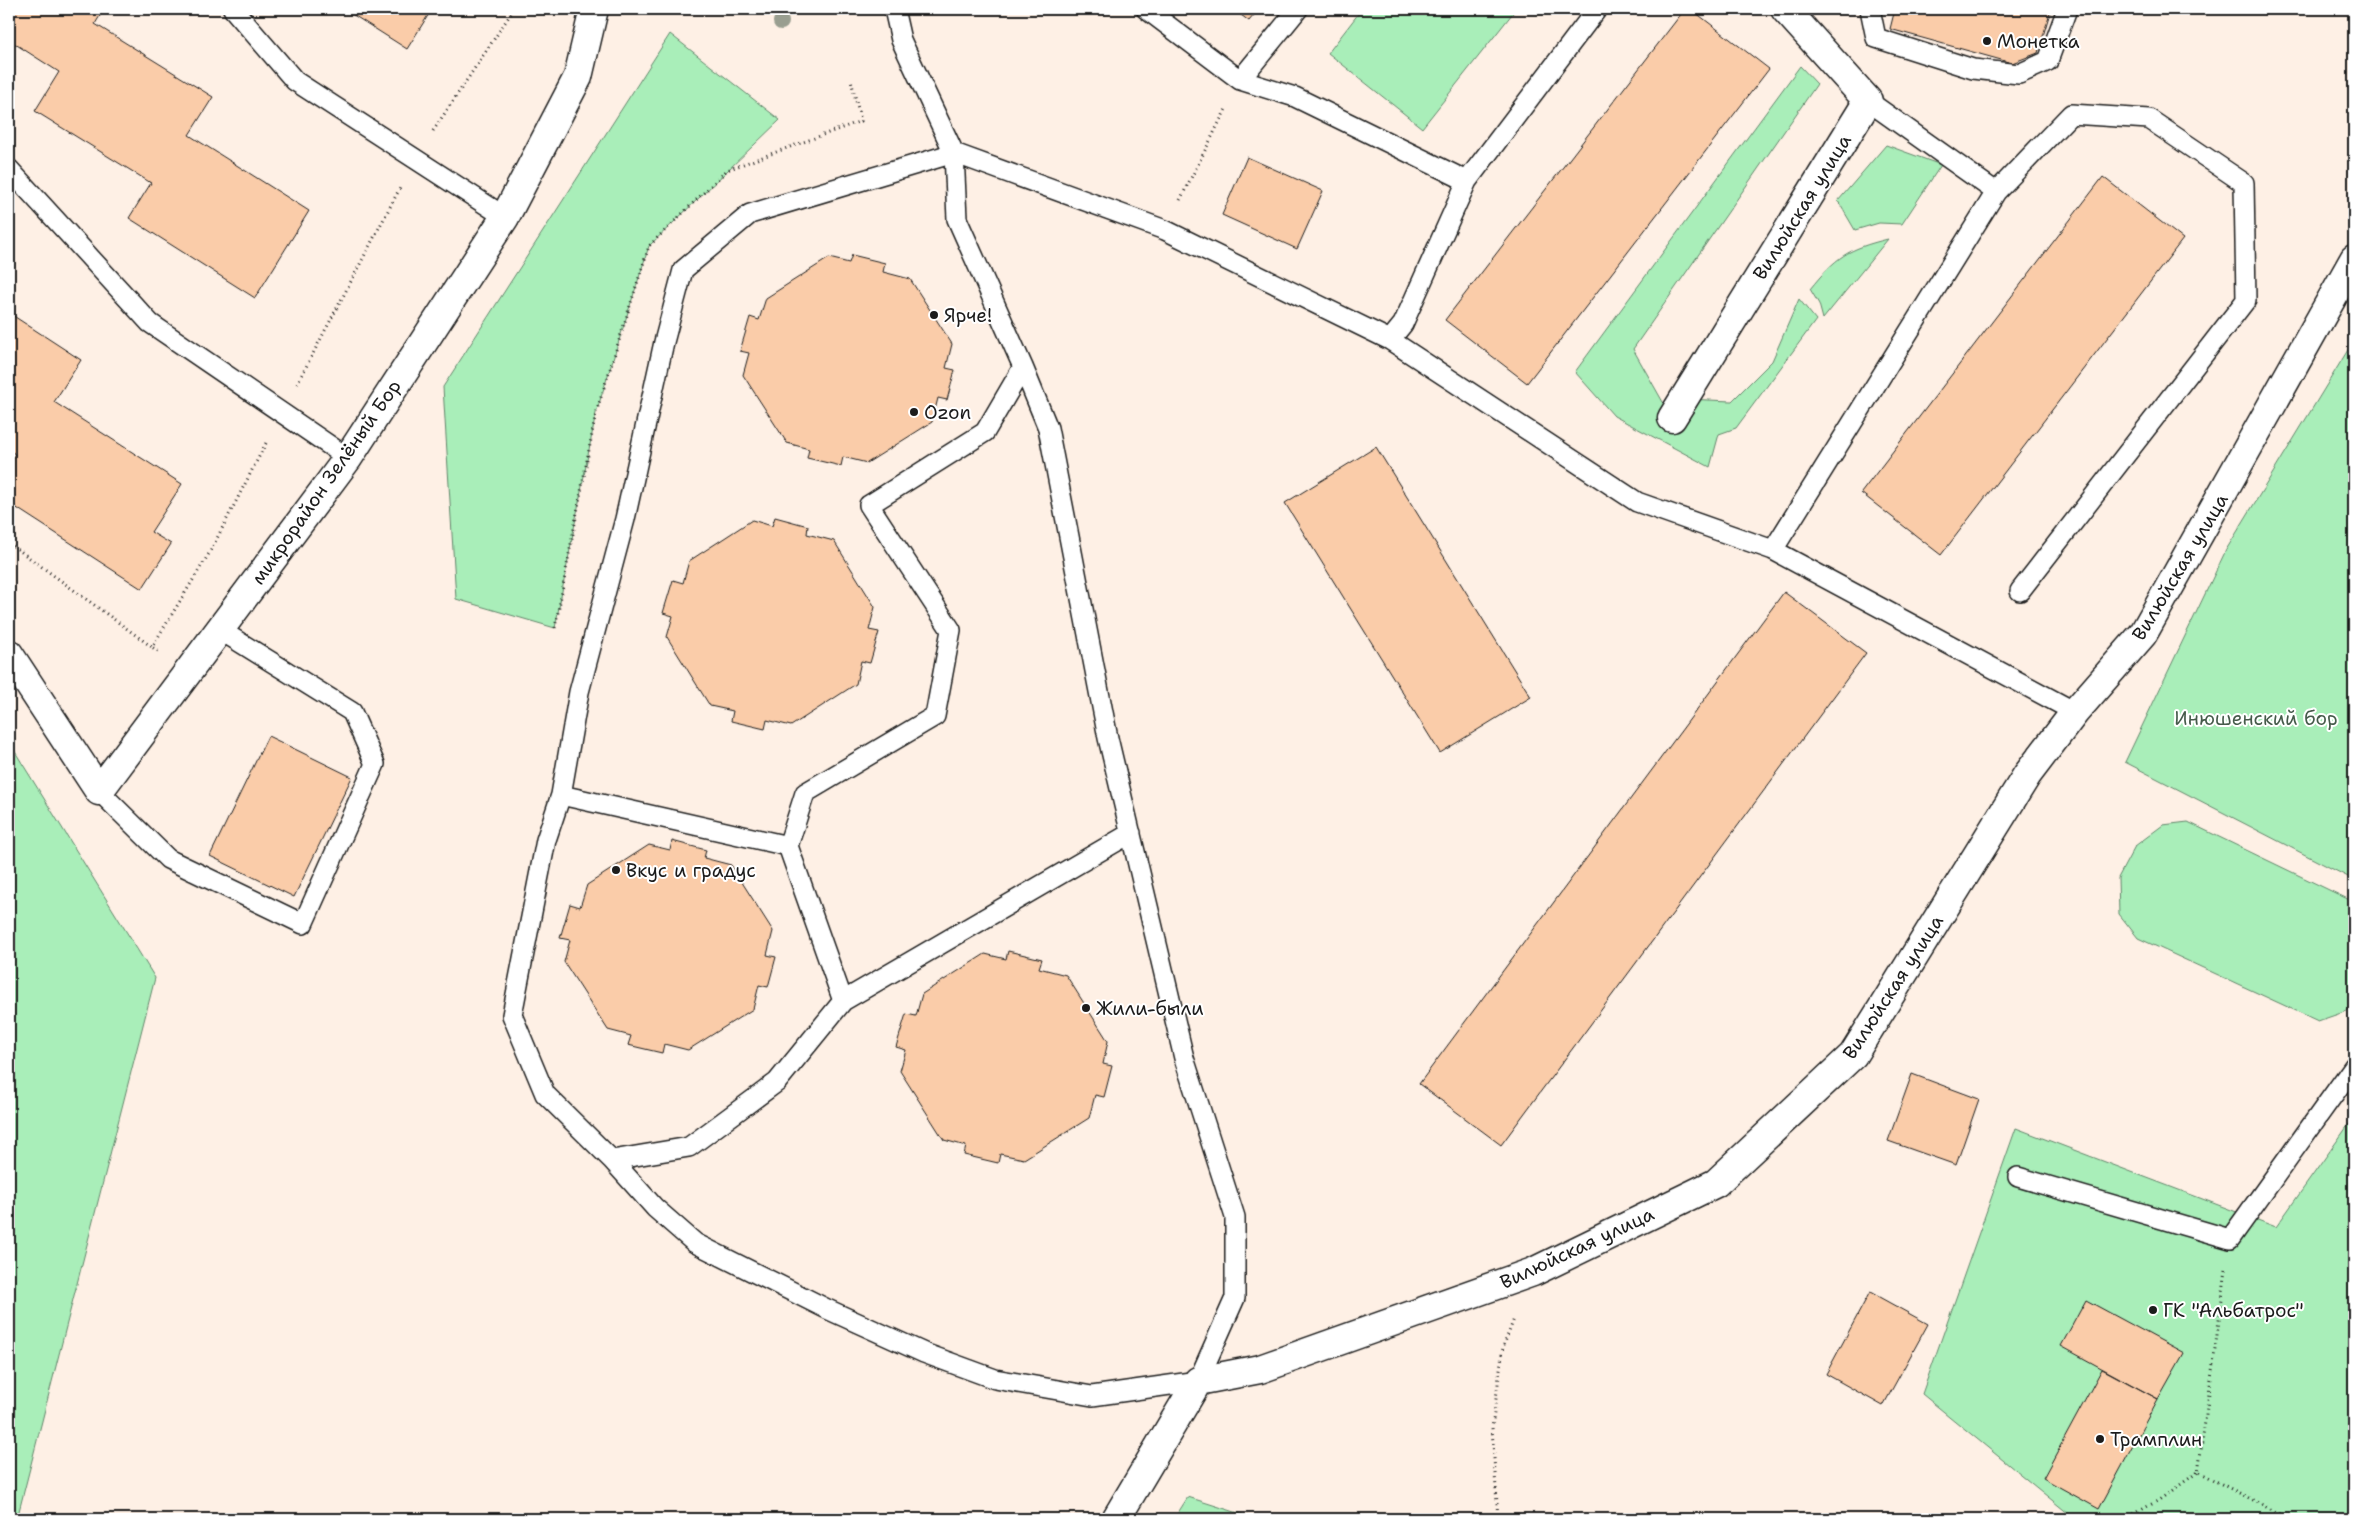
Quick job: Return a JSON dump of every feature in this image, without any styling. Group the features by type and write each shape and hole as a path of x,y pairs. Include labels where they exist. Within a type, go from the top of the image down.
{"street":[{"name":"микрорайон Зелёный Бор","path":"99,791 348,458 505,217 578,78 594,9"},
{"path":"1785,9 1868,101"},
{"name":"Вилюйская улица","path":"1672,418 1868,101"},
{"name":"Вилюйская улица","path":"1198,1380 1260,1369 1533,1272 1716,1183 1853,1055 2027,775 2075,712 2143,634 2354,259"},
{"path":"9,654 99,791"},
{"path":"1116,1519 1198,1380"}],"lane":[{"path":"233,9 295,81 505,217"},
{"path":"894,9 901,40 954,153 957,218 1048,428 1108,738 1184,1058 1235,1217 1235,1298 1198,1380 1092,1396 995,1379 924,1353 827,1309 695,1242 655,1208 612,1160 545,1094 512,1015 546,840 561,795 579,692 625,518 664,342 683,270 750,214 954,153 1165,230 1390,340 1637,502 1774,550 2075,712"},
{"path":"1146,9 1240,80 1295,97 1466,181"},
{"path":"1240,80 1298,9"},
{"path":"1390,340 1403,324 1466,181 1597,9"},
{"path":"1870,9 1876,38 1973,70 2019,74 2048,61 2067,9"},
{"path":"1868,101 1996,192"},
{"path":"1774,550 1996,192 2071,114 2149,119 2244,183 2246,300 2020,591"},
{"path":"9,169 150,323 348,458"},
{"path":"843,1001 788,846 805,792 935,716 951,630 869,505 984,432 1023,367"},
{"path":"99,791 168,859 303,924 375,764 352,712 220,630"},
{"path":"561,795 788,846"},
{"path":"612,1160 688,1146 777,1082 843,1001 1131,833"},
{"path":"2018,1177 2230,1239 2354,1066"}],"path":[{"path":"152,646 210,552 415,159 514,9"},
{"path":"851,80 861,121"},
{"path":"1165,230 1240,80"},
{"path":"9,543 188,672"},
{"path":"2126,1519 2159,1500 2198,1472 2230,1239"},
{"path":"1498,1519 1492,1428 1503,1347 1533,1272"},
{"path":"2198,1472 2290,1519"}],"green space":[{"path":"1362,9 1516,9 1422,128 1328,53"},
{"path":"670,34 780,120 649,246 596,413 555,628 456,599 443,387"},
{"path":"1800,66 1817,84 1633,349 1672,418 1684,399 1732,401 1772,361 1799,299 1816,320 1736,428 1719,434 1710,467 1614,416 1575,372"},
{"path":"1886,145 1941,165 1902,224 1879,223 1855,230 1838,201"},
{"path":"1888,239 1823,319 1819,304 1810,289 1827,269 1843,256 1862,247"},
{"name":"Инюшенский бор","path":"2354,340 2354,880 2125,762 2226,550"},
{"path":"9,742 155,978 17,1519 9,1519"},
{"path":"2188,822 2354,902 2354,1003 2347,1011 2318,1021 2138,938 2119,914 2118,878 2135,846 2163,825"},
{"name":"ГК \"Альбатрос\"","path":"2354,1117 2354,1506 2347,1519 2075,1519 1922,1394 2016,1128 2276,1227"},
{"path":"1188,1497 1257,1519 1174,1519"}],"building":[{"path":"9,9 104,9 95,24 213,97 189,135 309,211 255,298 129,218 151,183 35,111 59,72 9,40"},
{"path":"344,9 432,9 407,49"},
{"path":"1233,9 1259,9 1249,21"},
{"path":"1685,9 1691,9 1769,69 1527,383 1445,320"},
{"name":"Монетка","path":"1895,9 2051,9 2038,53 2012,63 1890,29"},
{"path":"1247,157 1323,191 1297,249 1222,215"},
{"path":"2103,177 2183,239 1941,555 1861,493"},
{"path":"852,255 885,263 883,272 910,279 952,344 946,368 955,370 947,400 938,398 932,422 867,463 843,457 841,466 807,458 809,449 787,443 743,375 749,353 740,351 750,317 759,320 766,298 829,258 849,263"},
{"path":"9,313 81,360 54,402 182,484 151,532 171,544 142,589 9,503 9,463 15,454 9,450"},
{"path":"1376,447 1531,697 1440,753 1285,503"},
{"path":"775,517 808,526 807,534 834,541 875,607 869,630 879,632 870,663 861,661 856,684 791,726 767,720 765,729 731,721 733,711 710,706 667,637 673,616 663,613 673,580 683,583 689,561 752,520 772,526"},
{"path":"1784,592 1866,653 1501,1145 1419,1084"},
{"path":"268,736 352,777 294,897 210,856"},
{"path":"672,841 706,850 704,858 731,865 773,931 767,955 776,957 768,987 759,985 753,1009 688,1050 664,1044 662,1053 628,1045 631,1036 608,1030 564,962 570,940 560,938 570,904 580,907 587,885 649,845 670,850"},
{"path":"1008,951 1042,959 1039,968 1066,975 1108,1041 1103,1064 1112,1066 1104,1097 1095,1095 1089,1118 1024,1159 1000,1154 998,1163 964,1155 966,1146 944,1140 900,1071 906,1050 896,1047 906,1014 916,1016 922,994 985,954 1006,959"},
{"path":"1912,1074 1979,1099 1956,1165 1888,1141"},
{"path":"1870,1292 1928,1324 1883,1406 1826,1374"},
{"path":"2086,1300 2184,1353 2158,1399 2061,1346"},
{"name":"Трамплин","path":"2102,1369 2158,1399 2099,1509 2043,1478"}],"place":[{"name":"Монетка","path":"1987,41"},
{"name":"Ярче!","path":"934,315"},
{"name":"Ozon","path":"914,412"},
{"name":"Вкус и градус","path":"616,870"},
{"name":"Жили-были","path":"1086,1008"},
{"name":"ГК \"Альбатрос\"","path":"2153,1310"},
{"name":"Трамплин","path":"2100,1439"}]}
